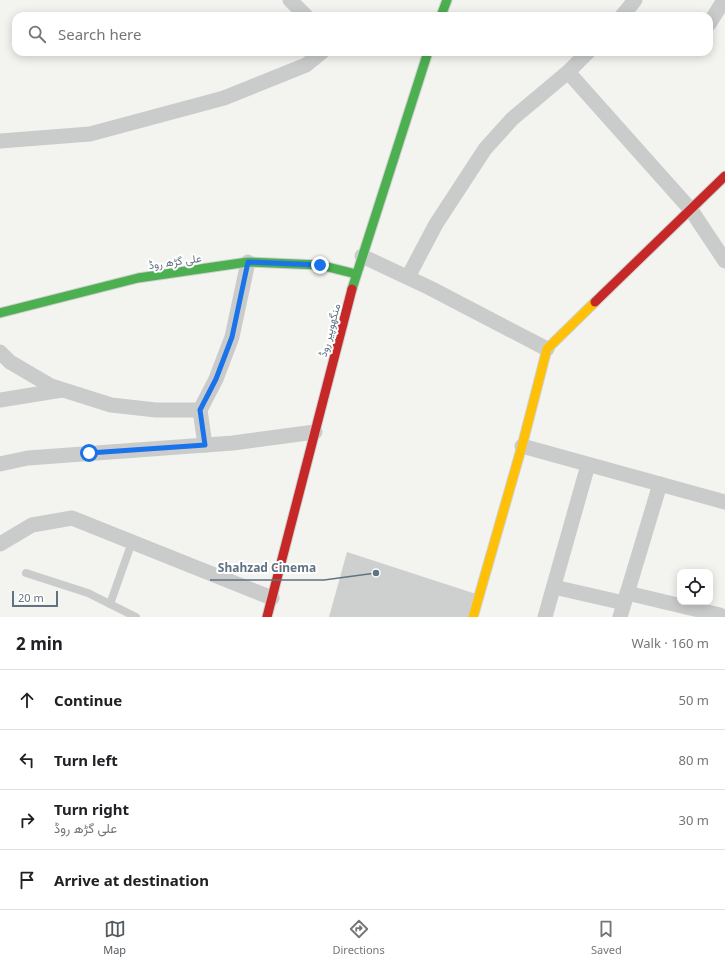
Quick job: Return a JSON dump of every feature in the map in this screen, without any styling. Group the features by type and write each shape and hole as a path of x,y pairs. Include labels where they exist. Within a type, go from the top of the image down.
{"main road":[{"path":"442,12 447,0"},
{"name":"منگھوپیر روڈ","path":"267,617 356,274 427,56"},
{"path":"473,617 522,446 547,349 725,176"},
{"name":"علی گڑھ روڈ","path":"0,313 138,278 248,262 320,265 356,274"}],"street":[{"path":"290,0 302,12"},
{"path":"625,12 635,0"},
{"path":"713,18 724,0"},
{"path":"0,141 90,134 224,98 306,65 317,56"},
{"path":"408,278 436,224 485,149 512,119 568,72 584,56"},
{"path":"568,72 691,210 725,260"},
{"path":"362,256 430,288 547,349"},
{"path":"205,445 200,410 216,379 232,337 248,262"},
{"path":"0,352 10,362 51,386 111,405 156,410 200,410"},
{"path":"0,400 64,390"},
{"path":"0,464 28,458 233,443 315,432"},
{"path":"522,446 725,502"},
{"path":"545,617 588,465"},
{"path":"624,604 660,484"},
{"path":"0,544 32,526 72,518 272,598"},
{"path":"554,587 624,604 720,616"}],"lane":[{"path":"110,604 132,542"},
{"path":"26,573 88,593 136,617"}],"building":[{"path":"347,552 476,594 469,617 329,617"}],"traffic: fast":[{"path":"442,12 447,0"},
{"path":"352,289 427,56"},
{"path":"0,313 138,278 248,262 320,265 356,274"}],"traffic: slow":[{"path":"473,617 522,446 547,349 595,302"}],"traffic: jam":[{"path":"595,302 725,176"},
{"path":"267,617 352,289"}],"place":[{"name":"Shahzad Cinema","path":"376,573"}],"route":[{"path":"89,453 205,445 200,410 216,379 232,337 248,262 320,265"}]}
